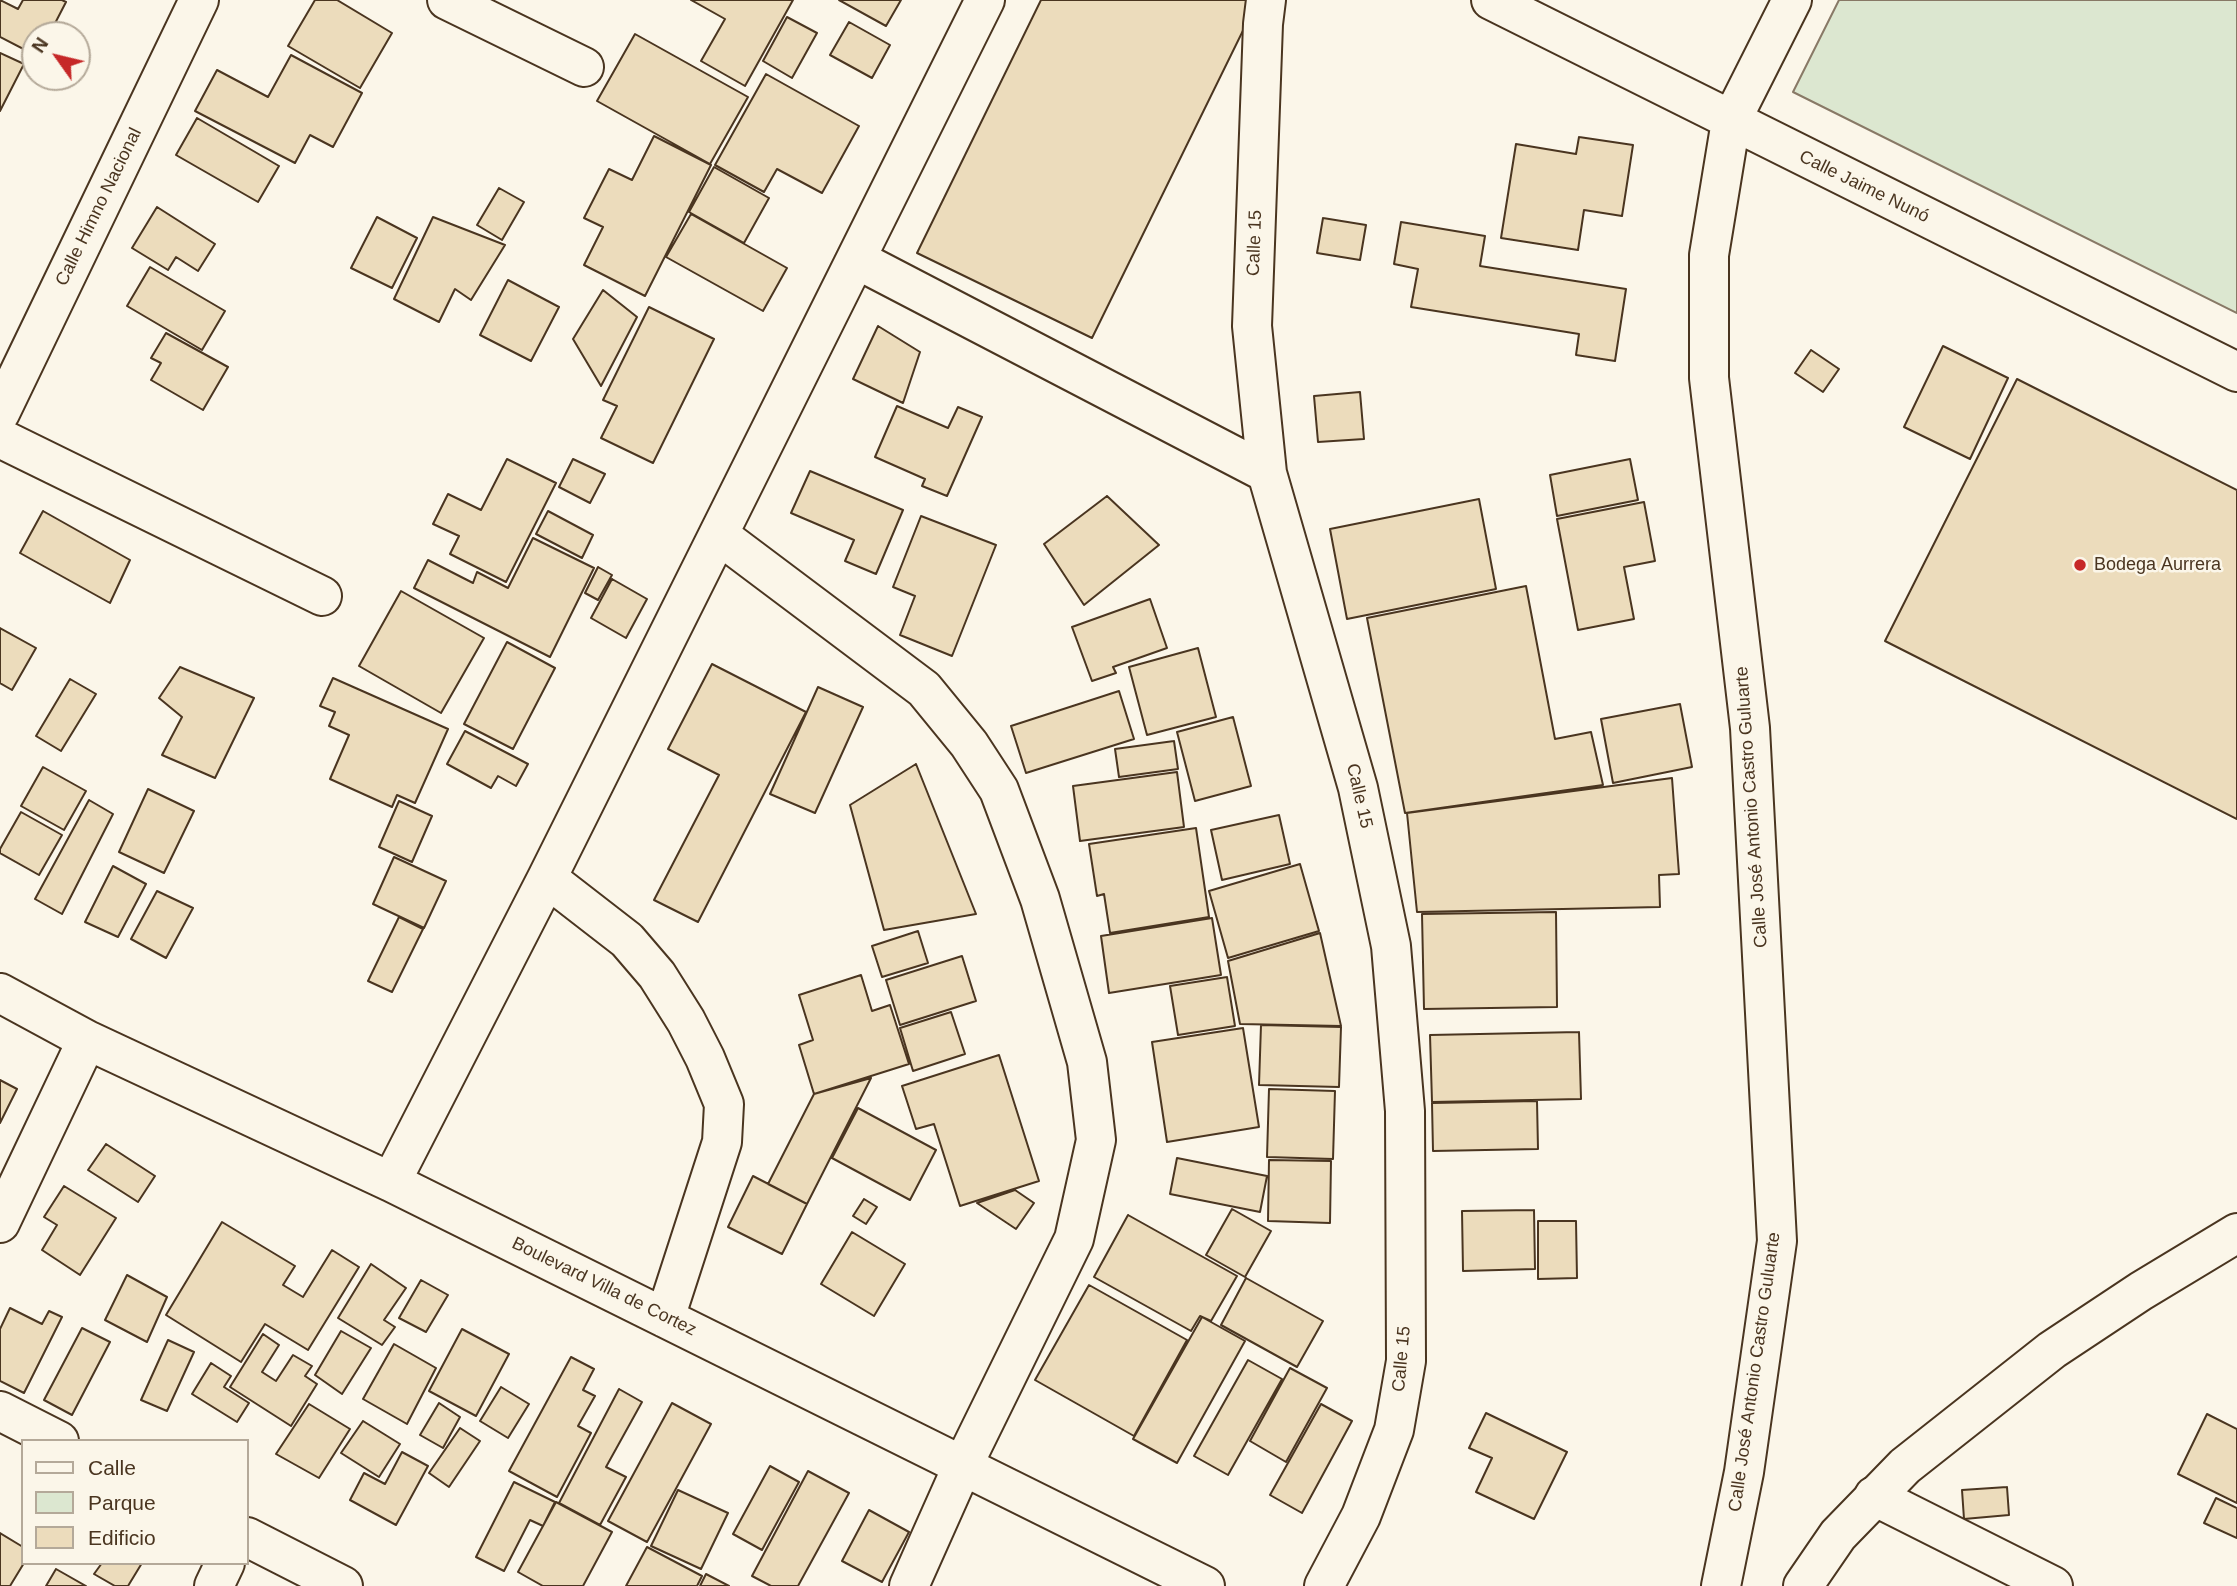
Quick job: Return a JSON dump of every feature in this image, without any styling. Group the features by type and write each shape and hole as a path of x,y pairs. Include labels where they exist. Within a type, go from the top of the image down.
{"street":[{"name":"Calle Himno Nacional","path":"0,413 199,0"},
{"path":"447,0 584,67"},
{"path":"391,1182 719,536 985,0"},
{"name":"Calle 15","path":"1266,0 1252,326 1268,473 1358,788 1391,946 1405,1111 1406,1361 1394,1430 1361,1516 1324,1586"},
{"name":"Calle Jaime Nunó","path":"1491,0 2237,372"},
{"name":"Calle José Antonio Castro Guluarte","path":"1721,1586 1744,1472 1777,1241 1750,728 1709,378 1709,255 1731,121 1792,0"},
{"path":"856,259 1268,473"},
{"path":"0,438 322,596"},
{"path":"719,536 924,689 969,744 999,790 1040,899 1087,1062 1096,1140 1074,1239 963,1465 909,1586"},
{"path":"547,878 627,940 657,975 686,1021 724,1104 722,1142 665,1318"},
{"name":"Boulevard Villa de Cortez","path":"0,993 87,1040 391,1182 1205,1586"},
{"path":"0,1223 87,1040"},
{"path":"1803,1586 1838,1535 1915,1457 2052,1350 2141,1291 2237,1233"},
{"path":"0,1411 55,1439"},
{"path":"1874,1496 2053,1586"},
{"path":"248,1538 343,1586"},
{"path":"214,1586 224,1565"}],"green space":[{"path":"1839,0 2237,0 2237,313 1793,92"}],"building":[{"path":"0,0 18,9 23,0 66,2 56,21 21,21 21,48 0,37"},
{"path":"315,0 337,0 392,33 360,88 288,46"},
{"path":"691,0 793,0 745,86 701,61 725,19"},
{"path":"839,0 901,0 886,26"},
{"path":"1041,0 1258,0 1092,338 917,253"},
{"path":"787,17 817,33 792,78 763,61"},
{"path":"849,22 890,45 872,78 830,55"},
{"path":"635,34 748,97 710,164 597,101"},
{"path":"0,53 21,63 21,70 0,111"},
{"path":"291,55 362,93 333,147 310,135 295,163 195,111 217,70 268,97"},
{"path":"766,74 859,126 822,193 777,169 764,192 715,165"},
{"path":"197,118 279,166 258,202 176,155"},
{"path":"654,136 711,165 645,296 584,265 603,227 584,218 609,169 632,180"},
{"path":"1579,137 1633,145 1622,216 1584,210 1578,250 1501,238 1516,144 1576,154"},
{"path":"714,167 769,198 744,243 689,212"},
{"path":"499,188 524,202 502,240 477,225"},
{"path":"157,207 215,244 198,271 176,257 168,270 132,248"},
{"path":"691,214 787,268 763,311 666,257"},
{"path":"377,217 417,238 392,288 351,268"},
{"path":"433,217 505,245 471,300 455,289 439,322 394,299"},
{"path":"1323,218 1366,225 1360,260 1317,253"},
{"path":"1401,222 1485,236 1480,266 1626,289 1615,361 1576,355 1579,334 1411,307 1418,269 1394,264"},
{"path":"150,267 225,311 202,350 127,306"},
{"path":"508,280 559,307 531,361 480,335"},
{"path":"603,290 637,317 601,386 573,339"},
{"path":"649,307 714,339 653,463 601,438 617,406 603,400"},
{"path":"878,326 920,352 903,403 853,379"},
{"path":"166,333 228,367 203,410 151,380 161,363 151,358"},
{"path":"1943,346 2008,378 1970,459 1904,427"},
{"path":"1811,350 1839,369 1823,392 1795,373"},
{"name":"Bodega Aurrera","path":"2017,379 2237,490 2237,819 1885,641"},
{"path":"1360,392 1364,439 1318,442 1314,396"},
{"path":"897,406 948,428 958,407 982,417 947,496 922,486 925,479 875,457"},
{"path":"507,459 556,483 506,582 450,554 459,536 433,524 448,494 481,510"},
{"path":"573,459 605,474 590,503 559,487"},
{"path":"1630,459 1638,500 1557,516 1550,475"},
{"path":"810,471 903,510 876,574 845,561 854,540 791,513"},
{"path":"1107,496 1159,545 1084,605 1044,544"},
{"path":"1479,499 1496,589 1347,619 1330,529"},
{"path":"1644,502 1655,561 1624,567 1634,619 1578,630 1557,519"},
{"path":"43,511 130,560 110,603 20,553"},
{"path":"548,511 593,535 582,558 536,534"},
{"path":"921,516 996,545 952,656 900,635 915,596 893,587"},
{"path":"533,538 594,568 550,657 414,588 428,560 473,583 477,572 508,588"},
{"path":"598,567 612,575 598,600 585,593"},
{"path":"612,579 647,599 626,638 591,618"},
{"path":"1526,586 1555,739 1591,732 1603,785 1405,813 1367,618"},
{"path":"401,591 484,638 441,713 359,666"},
{"path":"1150,599 1167,648 1113,667 1116,673 1092,681 1072,627"},
{"path":"0,628 36,648 12,690 0,683"},
{"path":"507,642 555,668 513,749 464,724"},
{"path":"1198,648 1216,717 1147,735 1129,667"},
{"path":"712,664 806,712 698,922 654,900 719,775 668,749"},
{"path":"180,667 254,698 215,778 162,755 182,717 159,698"},
{"path":"333,678 448,729 415,803 397,795 392,807 330,779 349,735 329,726 335,712 320,706"},
{"path":"70,679 96,694 61,751 36,736"},
{"path":"818,687 863,707 815,813 770,794"},
{"path":"1119,691 1134,739 1026,773 1011,726"},
{"path":"1680,704 1692,767 1613,783 1601,719"},
{"path":"1233,717 1251,786 1195,801 1177,732"},
{"path":"465,731 528,764 516,786 498,776 491,788 447,764"},
{"path":"1174,741 1178,769 1119,777 1115,749"},
{"path":"916,764 976,914 884,930 850,805"},
{"path":"43,767 86,791 64,830 21,806"},
{"path":"1177,772 1184,827 1080,841 1073,786"},
{"path":"1672,778 1679,874 1659,875 1660,907 1417,912 1407,813"},
{"path":"148,789 194,811 164,873 119,852"},
{"path":"89,800 113,814 62,914 35,899"},
{"path":"399,801 432,816 412,862 379,847"},
{"path":"21,812 62,835 39,875 0,853"},
{"path":"1279,815 1290,864 1222,880 1211,830"},
{"path":"1196,828 1209,917 1110,933 1104,894 1097,896 1089,844"},
{"path":"394,857 446,881 424,928 373,904"},
{"path":"1300,864 1319,931 1228,958 1209,891"},
{"path":"113,866 146,884 118,937 85,922"},
{"path":"157,891 193,908 166,958 131,939"},
{"path":"1556,912 1557,1007 1424,1009 1422,914"},
{"path":"399,917 423,929 392,992 368,981"},
{"path":"1212,918 1221,975 1109,993 1101,936"},
{"path":"918,931 928,963 882,977 872,946"},
{"path":"1320,933 1341,1026 1240,1024 1228,961"},
{"path":"962,956 976,1001 900,1025 886,980"},
{"path":"861,975 872,1011 890,1005 909,1064 814,1094 799,1045 813,1040 799,995"},
{"path":"1227,977 1235,1026 1178,1035 1170,986"},
{"path":"951,1012 965,1054 913,1071 900,1028"},
{"path":"1261,1025 1341,1027 1339,1087 1259,1085"},
{"path":"1243,1028 1259,1127 1167,1142 1152,1042"},
{"path":"1579,1032 1581,1099 1432,1102 1430,1035"},
{"path":"999,1055 1039,1181 960,1206 934,1124 916,1129 902,1086"},
{"path":"871,1078 807,1204 768,1184 814,1094"},
{"path":"0,1080 17,1089 0,1123"},
{"path":"1269,1089 1335,1091 1333,1159 1267,1157"},
{"path":"1537,1101 1538,1149 1433,1151 1432,1103"},
{"path":"858,1108 936,1150 910,1200 832,1158"},
{"path":"106,1144 155,1176 138,1202 88,1170"},
{"path":"1177,1158 1267,1176 1260,1212 1170,1194"},
{"path":"1269,1160 1331,1161 1330,1223 1268,1221"},
{"path":"753,1176 807,1204 782,1254 728,1227"},
{"path":"64,1186 116,1218 80,1275 42,1250 57,1225 44,1217"},
{"path":"1015,1190 1034,1203 1016,1229 977,1203"},
{"path":"864,1199 877,1207 866,1224 853,1216"},
{"path":"1232,1209 1271,1231 1245,1277 1206,1255"},
{"path":"1534,1210 1535,1269 1463,1271 1462,1211"},
{"path":"1128,1215 1237,1276 1211,1321 1200,1316 1191,1331 1094,1277"},
{"path":"1538,1221 1576,1221 1577,1278 1538,1279"},
{"path":"222,1222 295,1266 283,1285 303,1297 332,1250 359,1267 308,1350 265,1324 241,1362 166,1315"},
{"path":"852,1232 905,1264 874,1316 821,1284"},
{"path":"371,1264 406,1288 384,1320 395,1327 382,1345 338,1318"},
{"path":"127,1275 167,1297 147,1342 105,1320"},
{"path":"1246,1278 1323,1321 1297,1367 1221,1325"},
{"path":"421,1280 448,1295 426,1332 399,1318"},
{"path":"1089,1285 1187,1340 1134,1436 1035,1380"},
{"path":"10,1308 42,1324 49,1311 62,1317 24,1393 0,1381 0,1329"},
{"path":"1202,1317 1245,1341 1177,1463 1133,1439"},
{"path":"82,1328 110,1342 72,1415 44,1400"},
{"path":"462,1329 509,1354 476,1416 429,1391"},
{"path":"341,1331 371,1348 342,1394 315,1375"},
{"path":"263,1334 279,1345 262,1372 276,1381 293,1355 312,1366 305,1376 317,1384 291,1426 230,1387"},
{"path":"168,1340 194,1352 167,1411 141,1400"},
{"path":"394,1344 436,1368 407,1424 363,1399"},
{"path":"571,1357 594,1369 583,1390 595,1396 578,1426 591,1433 557,1497 509,1471"},
{"path":"1248,1360 1282,1379 1228,1475 1194,1456"},
{"path":"211,1363 231,1376 224,1387 249,1403 237,1422 192,1394"},
{"path":"1290,1368 1327,1388 1286,1462 1250,1441"},
{"path":"501,1387 529,1404 508,1438 480,1421"},
{"path":"619,1389 642,1402 606,1467 626,1477 600,1525 559,1503"},
{"path":"439,1403 460,1417 443,1448 420,1435"},
{"path":"672,1403 711,1424 647,1542 608,1521"},
{"path":"309,1404 350,1429 319,1478 276,1454"},
{"path":"1321,1404 1352,1421 1302,1513 1270,1495"},
{"path":"1486,1413 1567,1452 1534,1519 1476,1492 1492,1458 1469,1448"},
{"path":"2207,1414 2237,1429 2237,1503 2178,1474"},
{"path":"363,1421 400,1444 379,1477 341,1453"},
{"path":"460,1428 480,1441 449,1487 429,1473"},
{"path":"402,1452 428,1466 396,1525 350,1500 364,1473 385,1484"},
{"path":"770,1466 799,1482 762,1550 733,1534"},
{"path":"808,1471 849,1493 798,1586 771,1586 752,1576"},
{"path":"514,1482 555,1502 543,1526 530,1520 504,1571 476,1557"},
{"path":"2007,1487 2009,1515 1964,1519 1962,1490"},
{"path":"678,1490 728,1513 701,1569 651,1546"},
{"path":"2216,1498 2237,1508 2237,1538 2204,1523"},
{"path":"556,1502 612,1532 583,1586 543,1586 518,1572"},
{"path":"869,1510 909,1532 882,1582 842,1561"},
{"path":"0,1533 21,1546 23,1565 10,1586 0,1586"},
{"path":"647,1547 702,1576 697,1586 626,1586"},
{"path":"101,1565 141,1565 128,1586 115,1586 94,1574"},
{"path":"56,1569 86,1586 46,1586"},
{"path":"706,1574 729,1586 700,1586"}],"place":[{"name":"Bodega Aurrera","path":"2080,565"}]}
